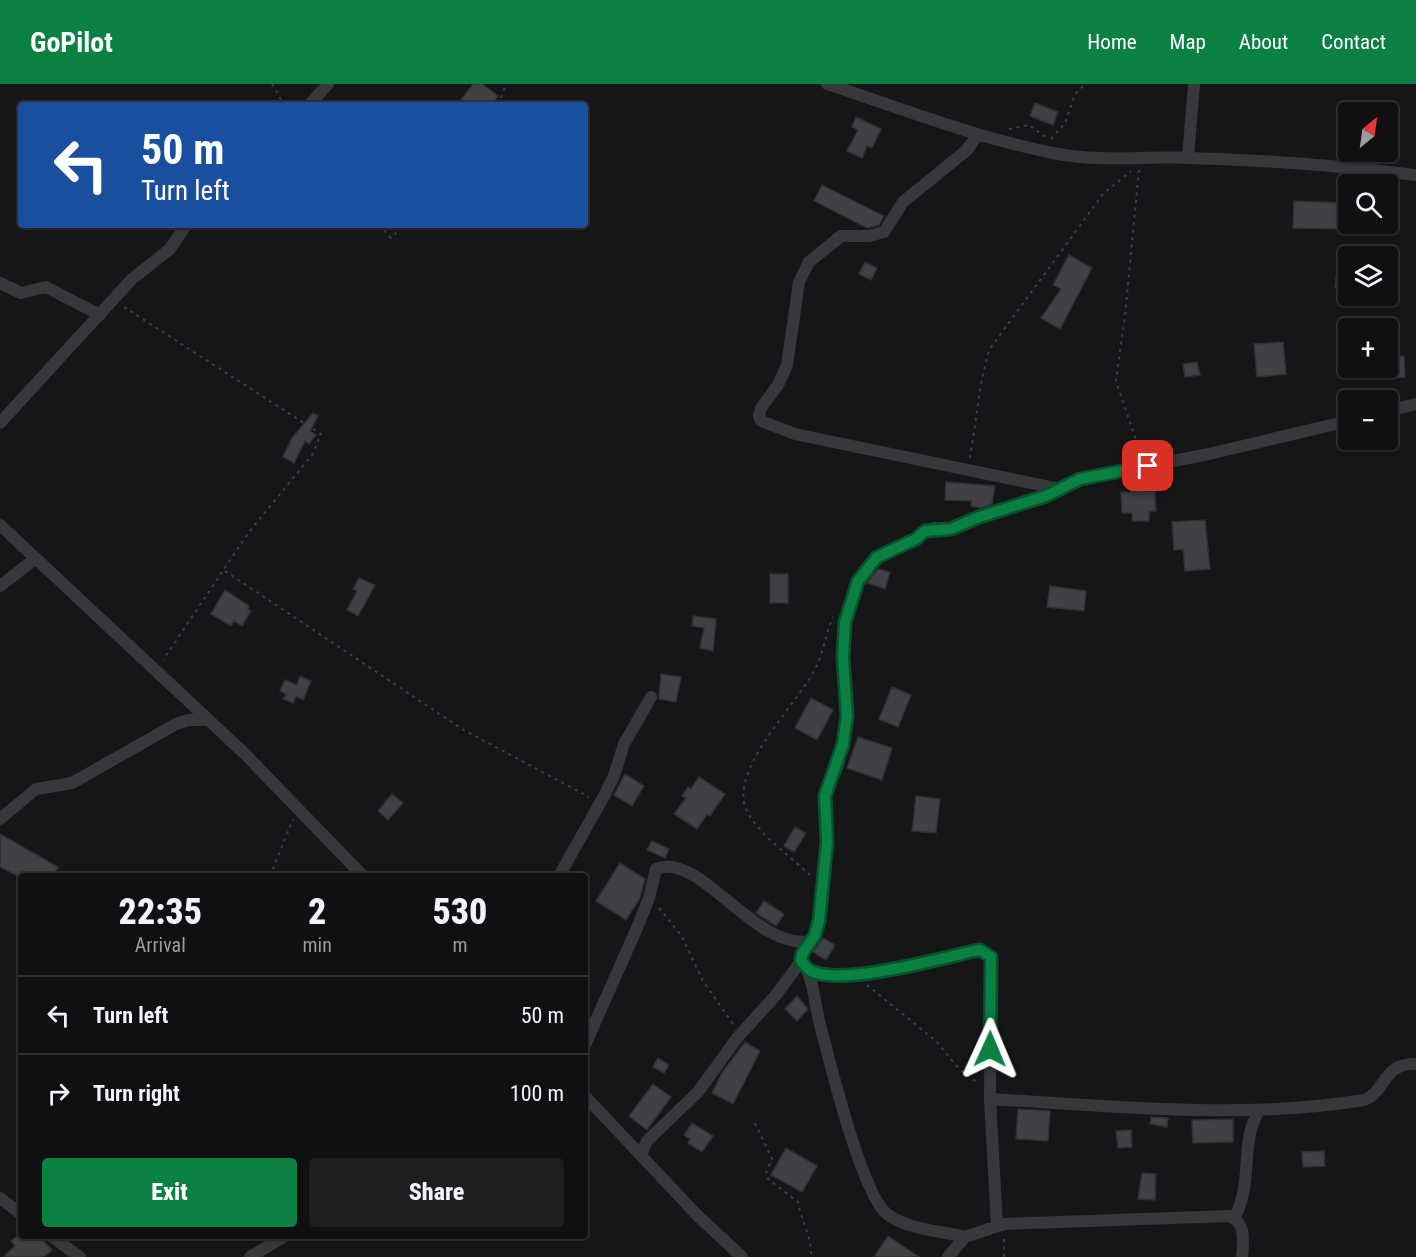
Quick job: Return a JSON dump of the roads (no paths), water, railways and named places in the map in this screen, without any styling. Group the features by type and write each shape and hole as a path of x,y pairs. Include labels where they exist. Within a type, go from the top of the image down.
{"street":[{"path":"312,102 328,84"},
{"path":"827,84 978,135 1077,156 1188,158 1346,167 1416,175"},
{"path":"1188,158 1194,84"},
{"path":"978,135 967,150 903,202 884,232 869,236 841,236 809,262 799,282 787,365 778,385 760,408 760,421 795,434 1060,489"},
{"path":"0,423 132,279 170,249 184,228"},
{"path":"0,283 21,292 46,287 100,315"},
{"path":"1398,408 1416,404"},
{"path":"965,1237 906,1222 887,1214 875,1200 842,1108 802,954 811,941 819,921 827,842 825,796 838,766 847,716 843,657 845,622 858,581 877,557 916,539 925,531 951,529 979,517 1046,496 1080,479 1338,423"},
{"path":"0,525 157,669 360,873"},
{"path":"0,586 36,558"},
{"path":"561,873 597,810 614,776 624,744 651,697"},
{"path":"0,819 36,789 72,783 176,724 188,720 208,720"},
{"path":"588,1038 649,898 656,869 671,865 707,885 772,934 794,943 811,941"},
{"path":"805,965 829,975 898,969 974,951 988,955 991,962 990,1095 1001,1225"},
{"path":"640,1155 647,1141 699,1092 737,1038 805,965"},
{"path":"990,1095 1214,1111 1259,1110 1364,1100 1370,1098 1388,1074 1403,1064 1416,1064"},
{"path":"588,1099 697,1215 742,1257"},
{"path":"1234,1218 1244,1196 1249,1130 1259,1110"},
{"path":"0,1198 18,1212"},
{"path":"948,1257 965,1237 1001,1225 1221,1216 1234,1218 1243,1229 1242,1257"},
{"path":"55,1239 80,1257"},
{"path":"250,1257 280,1239"},
{"path":"262,1257 270,1246"}]}
